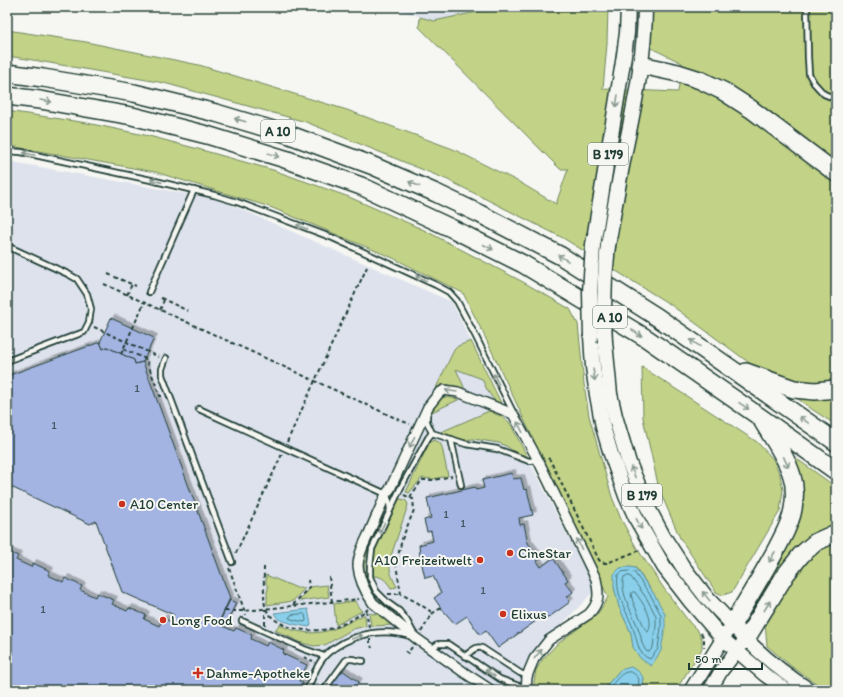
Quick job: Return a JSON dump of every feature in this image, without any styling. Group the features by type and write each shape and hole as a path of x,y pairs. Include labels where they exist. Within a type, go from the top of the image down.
{"highway":[{"path":"641,65 700,80 723,91 751,109 836,173"},
{"name":"A 10","path":"7,73 134,93 216,113 290,135 371,165 436,193 561,256 657,317 836,442"},
{"name":"A 10","path":"7,96 40,100 132,116 207,135 285,159 361,186 523,264 646,338 760,416 836,471"},
{"path":"727,366 794,389 815,391 836,389"},
{"path":"732,625 774,553 790,522 793,510 794,486 788,466 760,416"},
{"path":"741,645 786,574 801,555 816,542 836,532"}],"main road":[{"name":"B 179","path":"628,7 627,33 623,62 593,245 590,292 591,336 596,388 603,427 611,454 626,496 640,526 664,567 691,602 723,639"},
{"name":"B 179","path":"645,7 638,89 618,187 605,266 604,320 610,394 629,463 647,506 663,536 683,567 707,598 732,625 741,645"},
{"path":"623,62 641,65"},
{"path":"691,690 732,625"},
{"path":"723,639 741,645 769,660 810,690"},
{"path":"710,690 721,671 741,645"},
{"path":"741,645 765,675 786,690"}],"street":[{"path":"492,690 431,649 416,641 371,601 361,579 358,566 363,547 418,427 428,407 439,393 444,390 458,392 513,414 538,460 596,579 598,596 594,609 589,614 549,640 534,659 524,689"}],"lane":[{"path":"807,7 809,74 814,83 824,94 836,99"},
{"path":"7,151 21,152 100,168 194,190 237,202 333,238 449,292 457,301 476,337 513,414"},
{"path":"149,292 194,190"},
{"path":"7,246 78,279 87,294 91,309 89,322 84,332 7,361"},
{"path":"166,358 162,369 162,375 232,562"},
{"path":"428,407 426,422 432,434 466,444 497,449 529,461 538,460"},
{"path":"199,409 386,494 389,501 390,510"},
{"path":"416,641 407,621 399,611 376,592 370,577 370,566 372,549 390,510 428,438 432,434"},
{"path":"451,439 461,484"},
{"path":"242,620 304,649 324,656"},
{"path":"307,690 324,656 345,642 370,633 392,632 404,634 416,641"},
{"path":"431,649 438,644 448,644 500,679 524,689"},
{"path":"465,656 478,647 482,648 520,673 528,676"},
{"path":"324,690 346,660 350,658 356,661 364,661"}],"path":[{"path":"248,624 229,568 367,267"},
{"path":"108,274 136,286"},
{"path":"104,284 315,382 418,427"},
{"path":"127,295 132,284"},
{"path":"161,298 188,310"},
{"path":"160,310 164,300"},
{"path":"120,354 144,302"},
{"path":"101,330 154,354"},
{"path":"123,348 146,360 160,396 169,393"},
{"path":"538,460 548,458 550,460 600,562 607,563 640,550"},
{"path":"410,497 422,480 434,480 459,475"},
{"path":"399,492 413,499 414,510 402,539 396,565 401,594"},
{"path":"264,567 265,608 272,618 288,626 298,629 323,630 336,627 366,610 371,601"},
{"path":"329,577 332,602"},
{"path":"292,606 309,587 308,580"},
{"path":"381,596 384,594 401,594 433,613"},
{"path":"225,611 244,611 332,602 371,601"},
{"path":"405,651 408,653 433,613 440,608"},
{"path":"365,638 370,637"},
{"path":"370,641 372,648"}],"shaded area":[{"path":"390,7 486,7 486,10 434,21"},
{"path":"7,161 220,200 452,302 510,423 583,566 601,584 527,660 524,690 7,690"}],"green space":[{"path":"486,7 608,7 607,44 603,89 678,92 682,63 651,48 651,7 836,7 836,425 813,410 671,305 563,238 448,180 306,122 164,83 7,56 7,30 86,42 199,65 347,110 453,149 519,182 556,204 568,169 560,169 419,27 420,17 434,21 486,10"},
{"path":"7,111 87,123 149,136 273,170 349,197 424,230 523,282 570,309 578,324 589,416 612,497 621,519 636,547 665,590 690,623 698,631 702,639 702,649 676,690 642,690 644,678 620,670 603,690 534,690 536,670 542,660 556,645 597,615 608,597 463,293 393,258 270,207 155,172 7,146","holes":["629,567 636,568 654,594 633,647 631,633 619,607 614,587"]},
{"path":"471,341 502,405 492,397 482,379 456,369 464,387 463,389 444,385 434,392 454,350 458,346"},
{"path":"642,367 757,442 773,459 780,475 783,490 780,511 732,592 723,595 716,592 680,538 659,489 643,418"},
{"path":"444,397 458,400 432,412 436,403"},
{"path":"489,411 503,417 510,423 528,458 519,455 499,443 473,439 463,440 441,432"},
{"path":"435,440 440,443 442,447 448,476 433,479 422,478 409,493 406,492 429,443"},
{"path":"790,454 836,487 836,528 757,614 751,611 780,563 797,525"},
{"path":"400,499 405,500 408,505 391,556 391,572 397,587 391,588 384,579 373,576 372,568 374,553"},
{"path":"384,510 368,551 365,578 362,573 362,554"},
{"path":"836,539 836,690 826,690 792,667 767,646 765,623 804,560"},
{"path":"266,575 297,588 305,588 293,601 267,605 268,586 266,584"},
{"path":"327,585 329,597 299,601 310,587"},
{"path":"355,601 362,611 336,625 334,604"},
{"path":"369,613 379,613 394,625 371,626"},
{"path":"365,615 366,626 353,629 325,645 314,646 302,643 275,630 279,625 306,633 323,632 339,627"}],"water":[{"path":"620,568 635,568 654,594 665,614 665,627 661,651 651,666 640,658 633,647 631,633 619,607 614,587 614,574"},
{"path":"308,609 311,624 309,627 278,619 274,613"},
{"path":"631,667 638,671 644,678 642,690 603,690 620,670"}],"building":[{"path":"111,318 154,338 143,362 135,364 134,360 107,347 103,349 100,342"},
{"name":"A10 Center","path":"100,342 103,349 107,347 134,360 135,364 143,362 230,598 218,624 234,631 236,628 252,635 251,639 266,646 268,642 284,650 283,654 307,665 299,681 303,683 300,690 7,690 7,551 18,556 16,560 31,567 33,563 50,571 48,575 63,582 65,578 82,586 80,590 95,597 97,593 114,600 112,604 127,611 129,608 146,615 144,619 159,626 163,618 171,622 174,615 122,592 96,521 90,524 11,487 9,481 7,482 7,376"},
{"name":"A10 Freizeitwelt","path":"512,473 513,479 521,478 524,490 527,489 533,515 519,518 520,525 524,524 528,543 540,559 537,561 541,567 553,558 568,580 565,582 573,592 567,597 570,602 545,620 540,613 534,618 536,621 498,648 486,631 480,635 467,616 455,624 441,608 434,598 441,593 433,576 425,578 419,545 433,541 431,531 427,532 424,520 431,518 427,498 475,487 476,490 484,488 482,480"},
{"path":"230,600 236,603 226,624 220,621"},
{"path":"342,670 359,682 353,690 327,690"}],"place":[{"name":"A10 Center","path":"122,504"},
{"name":"CineStar","path":"510,553"},
{"name":"A10 Freizeitwelt","path":"480,560"},
{"name":"Elixus","path":"503,614"},
{"name":"Long Food","path":"163,620"},
{"name":"Dahme-Apotheke","path":"198,673"}]}
